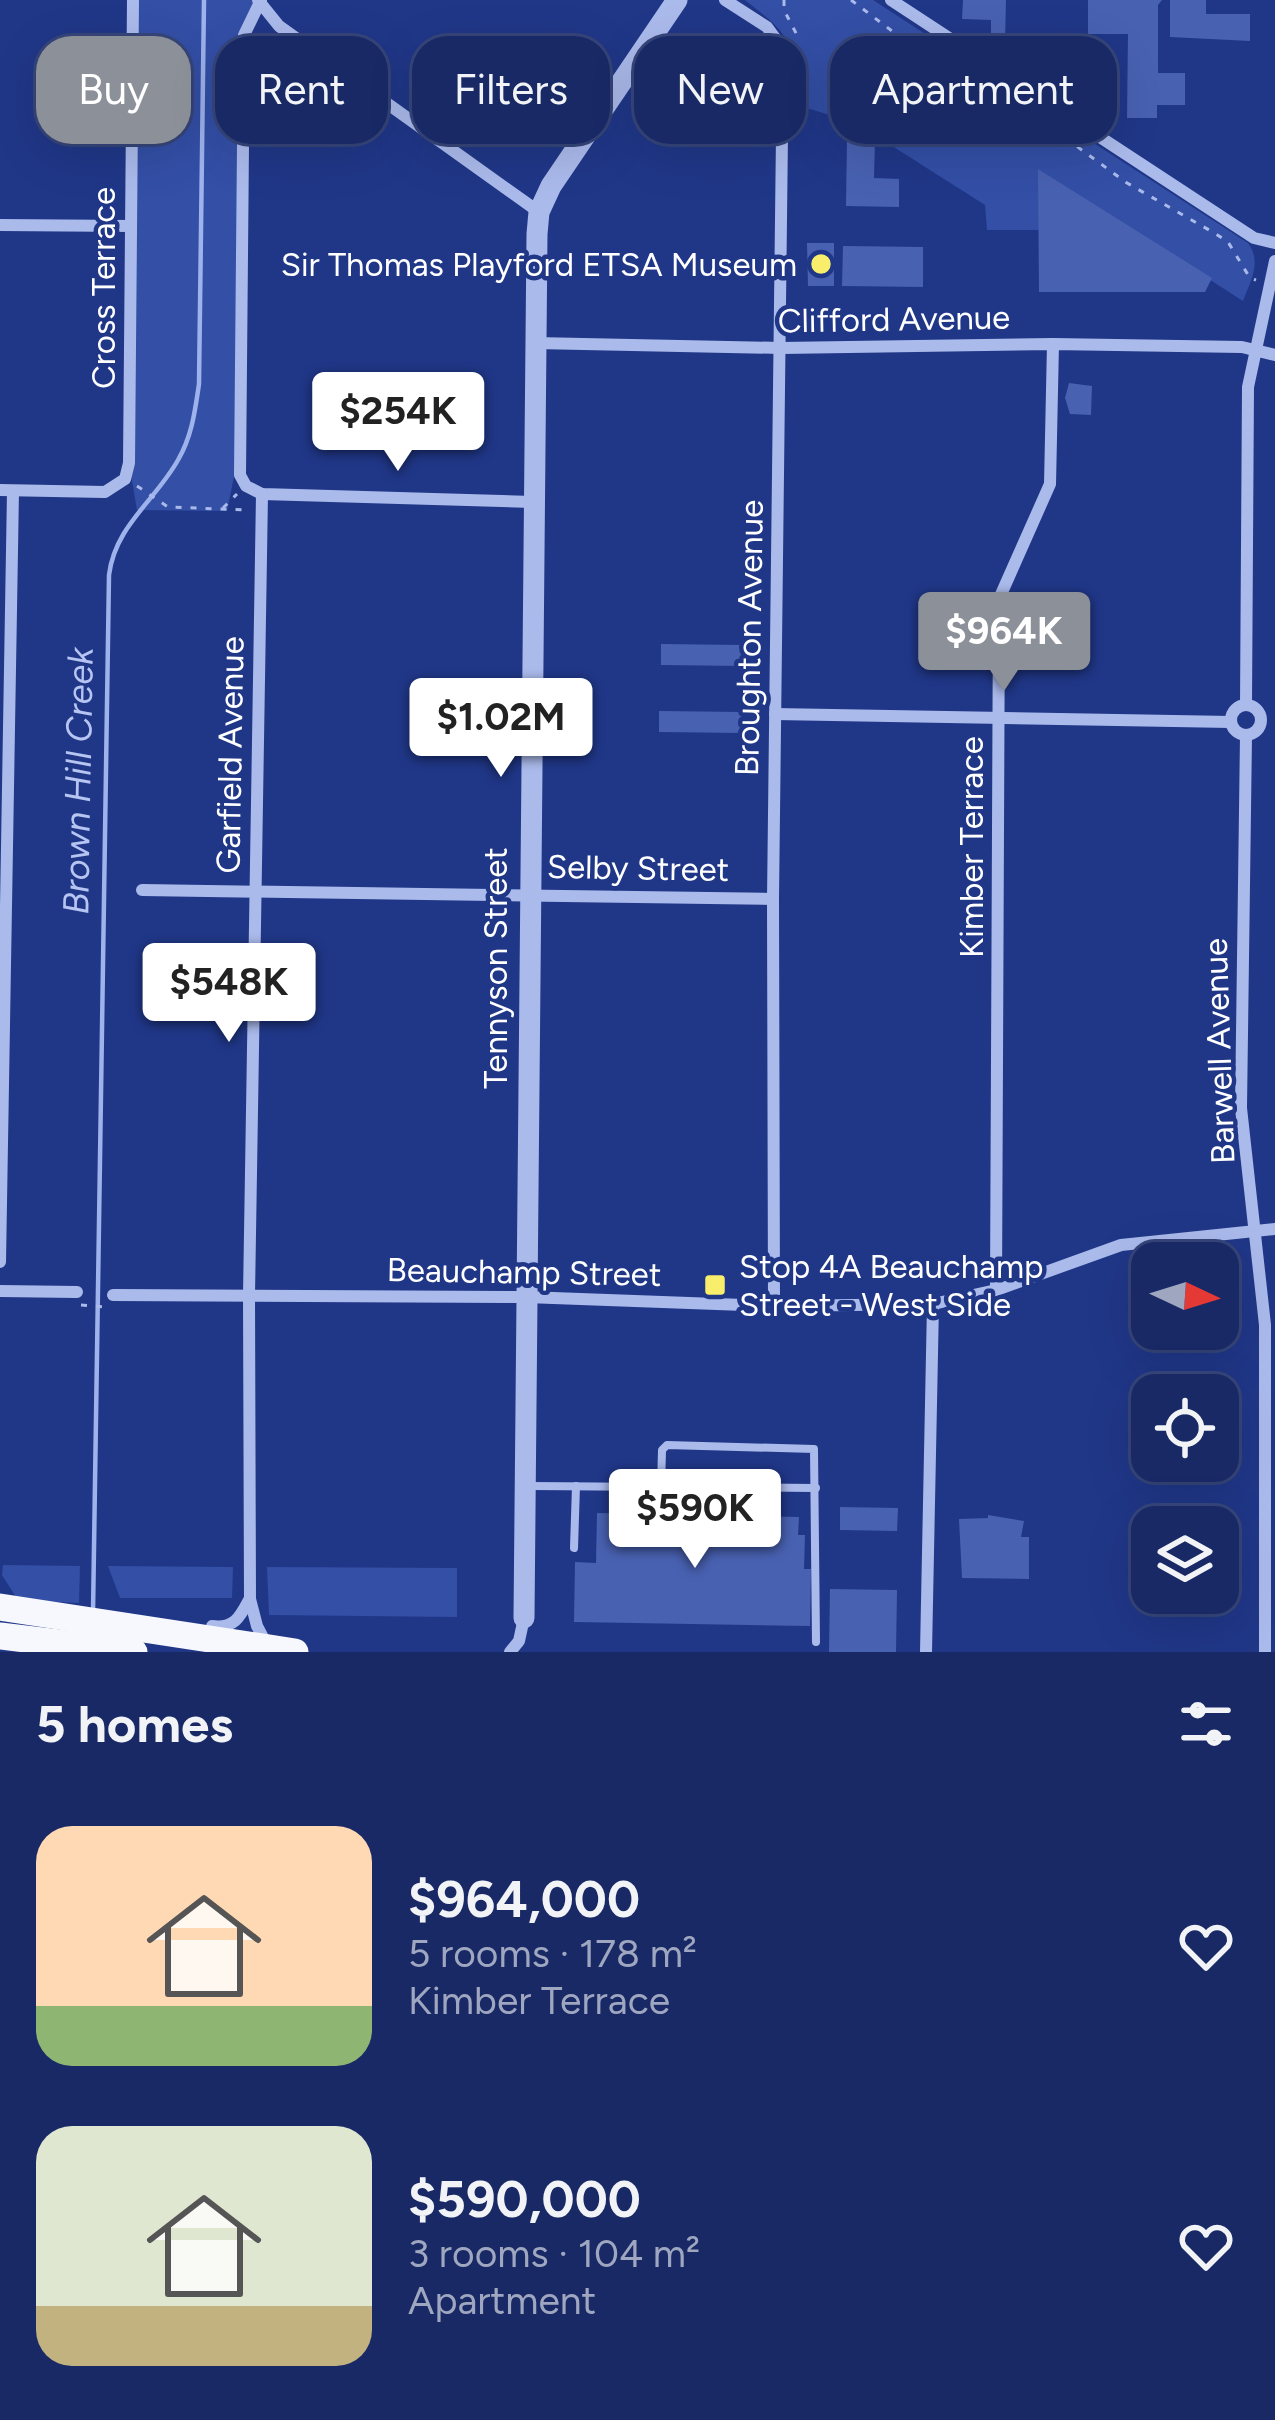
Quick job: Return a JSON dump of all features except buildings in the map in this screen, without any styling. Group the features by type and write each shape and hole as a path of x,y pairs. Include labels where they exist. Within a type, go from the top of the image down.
{"highway":[{"path":"0,1607 75,1630 123,1638 282,1650"},
{"path":"0,1636 75,1630"},
{"path":"123,1638 134,1652"}],"street":[{"name":"Cross Terrace","path":"6,490 105,492 125,479 129,463 133,0"},
{"name":"Tennyson Street","path":"530,1652 524,1618 528,892 539,212 551,186 677,0"},
{"name":"Broughton Avenue","path":"725,0 767,27 782,50 774,1306"},
{"path":"891,0 1254,238 1275,243"},
{"path":"259,1 279,26 539,212"},
{"name":"Garfield Avenue","path":"259,1 244,35 238,457 246,486 262,494 249,1295 250,1598 256,1626 282,1650"},
{"path":"0,225 130,226"},
{"path":"1246,704 1248,387 1275,261"},
{"name":"Clifford Avenue","path":"534,344 781,348 1053,344 1255,349 1275,355"},
{"name":"Kimber Terrace","path":"996,1290 999,599 1050,484 1053,344"},
{"path":"0,1262 6,490"},
{"path":"262,494 532,502"},
{"path":"1246,704 1268,720 1246,736 1231,722 1237,708 1246,704"},
{"path":"775,714 1231,722"},
{"name":"Barwell Avenue","path":"1246,736 1241,1088 1257,1231 1271,1462 1265,1652"},
{"name":"Selby Street","path":"142,890 773,899"},
{"name":"Beauchamp Street","path":"109,1301 249,1295 526,1297 774,1306 933,1304 996,1290 1121,1245 1275,1229"},
{"path":"0,1292 77,1292"},
{"path":"926,1652 933,1304"},
{"path":"123,1638 187,1623 224,1628 239,1619 250,1598"},
{"name":"Tennyson Street","path":"510,1652 519,1641 524,1618"}],"lane":[{"path":"661,1487 662,1450 667,1445 810,1447 816,1454 816,1642"},
{"path":"525,1486 816,1488"},
{"path":"574,1547 576,1486"}],"path":[{"path":"784,0 797,35"},
{"path":"851,0 896,34 1028,110 1127,183 1216,233 1228,242 1250,278 1262,282"},
{"path":"775,21 784,9"},
{"path":"144,490 168,507 261,510"},
{"path":"223,509 239,493"},
{"path":"82,1307 109,1301"}],"shaded area":[{"path":"133,0 257,0 244,36 215,36 215,144 242,144 238,457 227,511 137,510 129,463 132,144 191,144 191,36 133,36"},
{"path":"745,0 873,0 929,36 830,36 830,115 806,108 806,36 783,36"},
{"path":"889,144 1095,144 1248,243 1255,264 1252,278 1243,301 1039,170 1039,230 987,230 985,205"},
{"path":"3,1565 80,1566 79,1603 18,1600 2,1575"},
{"path":"108,1566 233,1567 232,1598 120,1598"},
{"path":"267,1567 457,1568 457,1617 269,1615"}],"waterway":[{"name":"Brown Hill Creek","path":"93,1613 109,575 127,528 183,451 196,404 204,0"}],"place":[{"name":"Sir Thomas Playford ETSA Museum","path":"821,264"},
{"name":"Stop 4A Beauchamp Street - West Side","path":"715,1285"}]}
